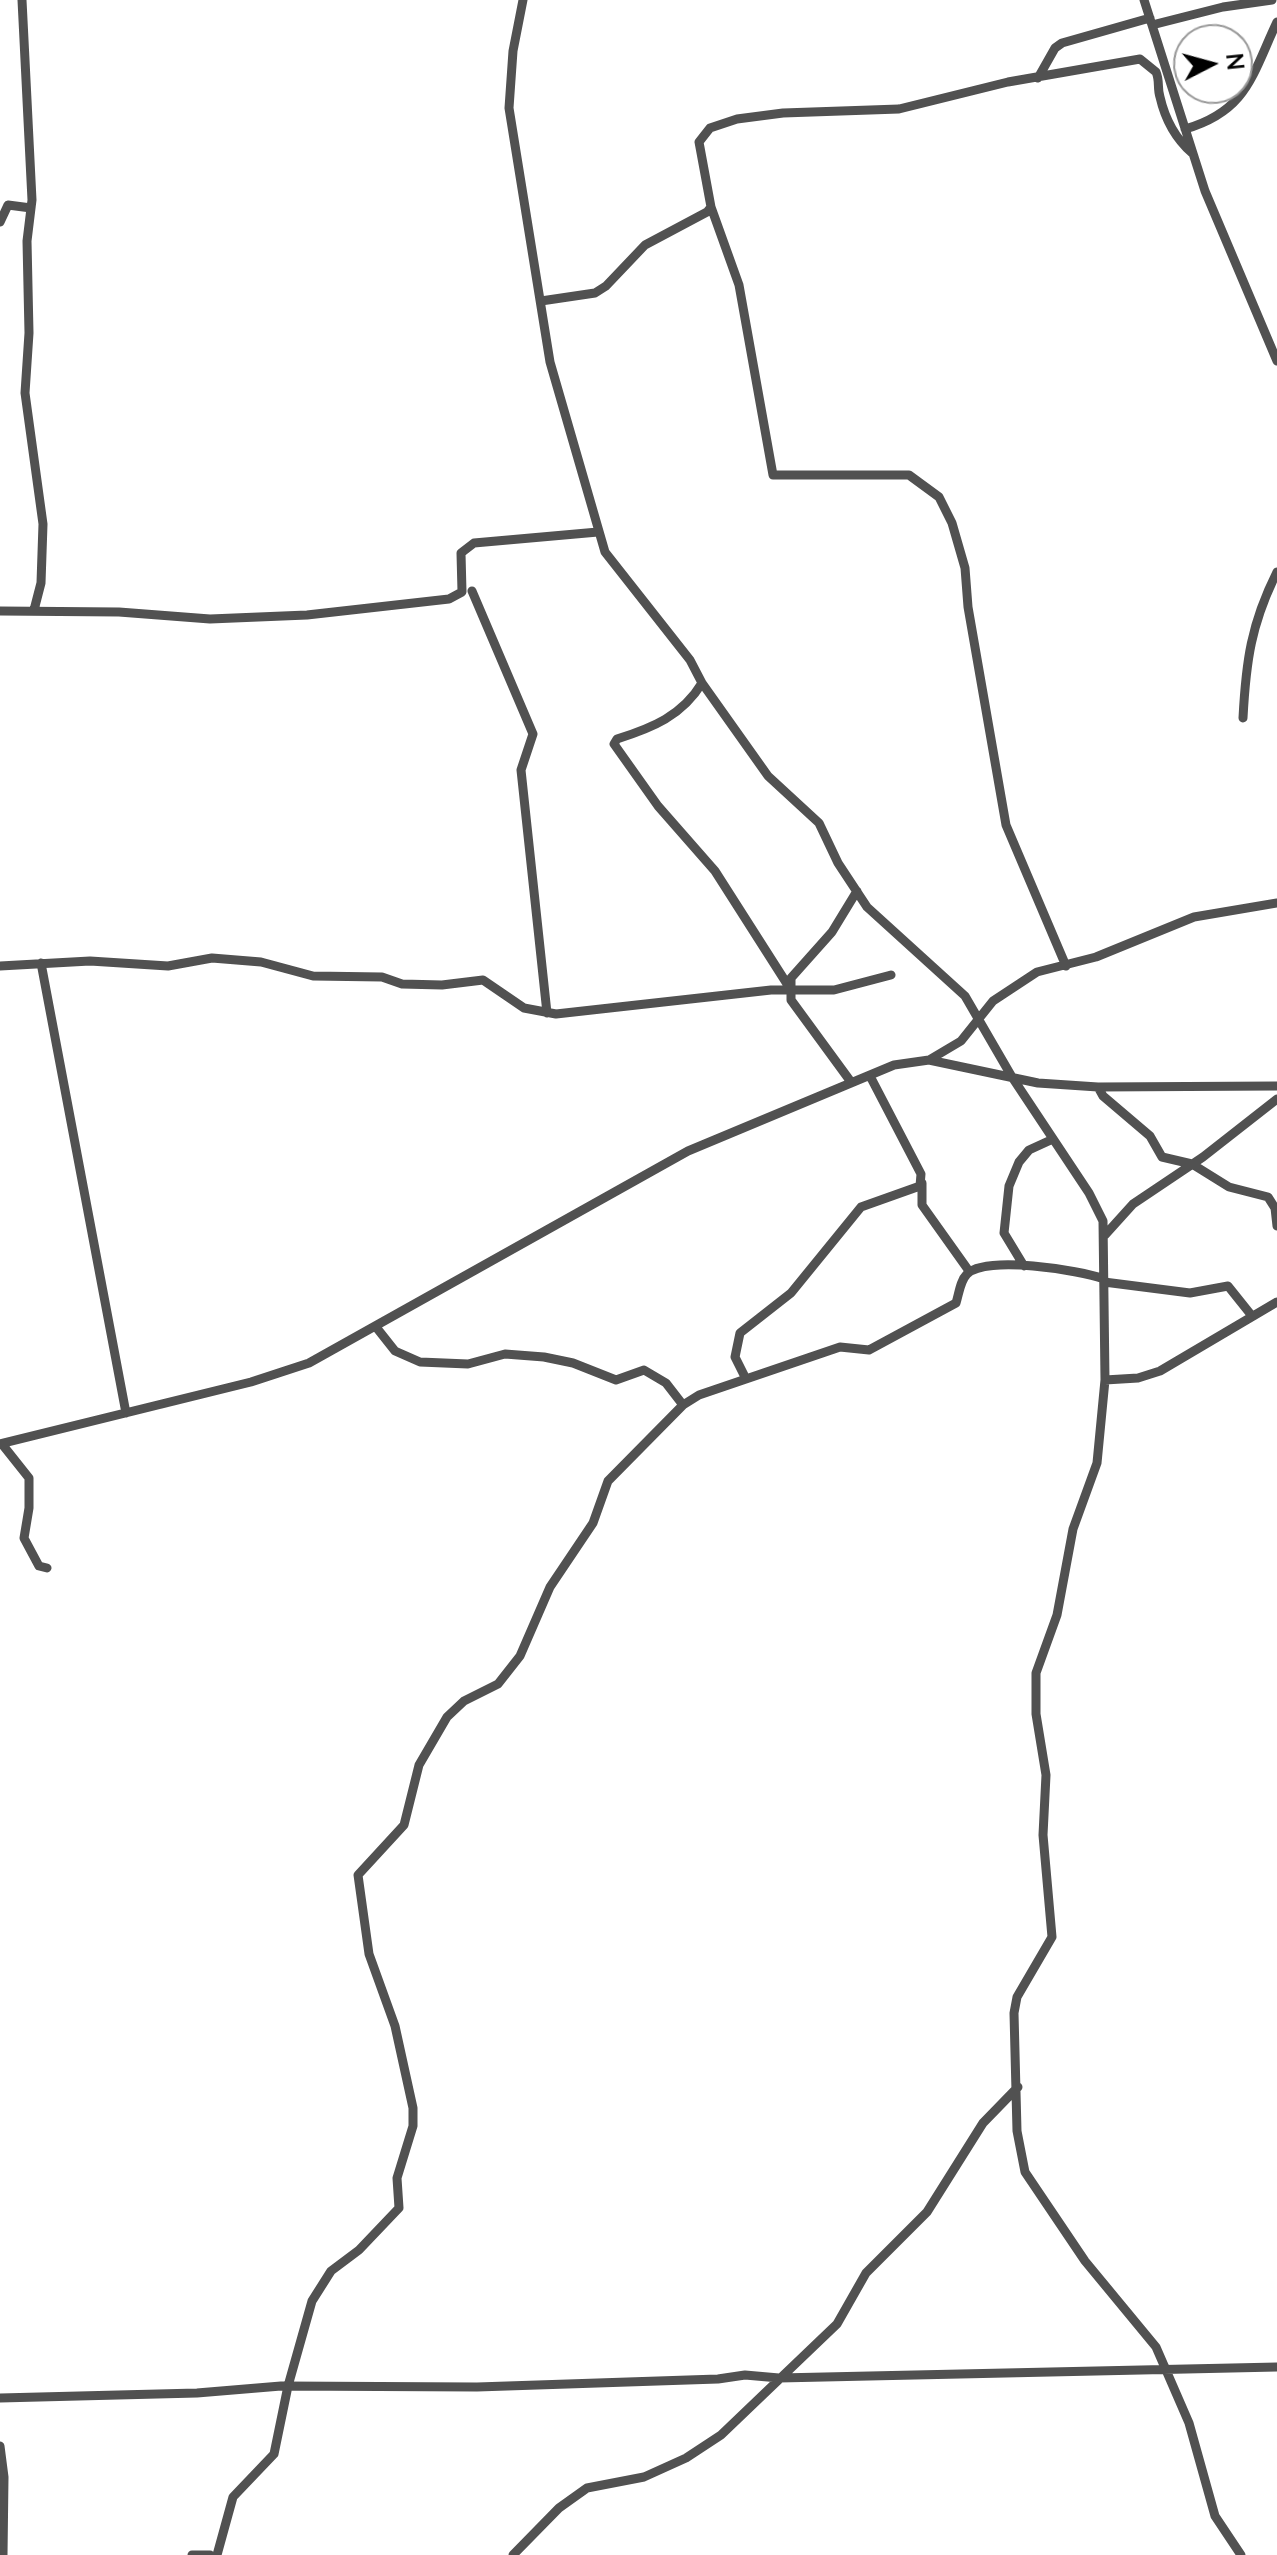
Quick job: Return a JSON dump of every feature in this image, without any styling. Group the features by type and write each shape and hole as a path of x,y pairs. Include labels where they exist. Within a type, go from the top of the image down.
{"street":[{"path":"22,0 31,208 25,393 43,524 43,557 34,610"},
{"path":"523,0 513,51 509,108 550,362 605,552 690,660 702,683 768,776 819,823 857,891 883,924 950,979 980,1018 1012,1077 1100,1211 1105,1235 1105,1380 1097,1463 1073,1529 1057,1615 1036,1673 1036,1714 1046,1775 1043,1835 1053,1925 1044,1956 1017,1997 1014,2013 1017,2131 1025,2172 1085,2261 1156,2347 1189,2423 1215,2516 1241,2555"},
{"path":"1144,0 1205,191 1276,360"},
{"path":"1038,78 1055,48 1062,43 1180,16 1272,0"},
{"path":"1185,129 1222,115 1243,91 1277,22"},
{"path":"1066,966 1006,825 968,607 965,568 952,523 939,497 909,475 773,475 739,285 711,207 699,142 710,128 737,119 783,113 899,109 1140,59 1156,72 1160,97 1177,140 1192,153"},
{"path":"0,222 8,205 31,208"},
{"path":"541,301 595,293 606,286 645,245 700,218 711,207"},
{"path":"1276,360 1277,336"},
{"path":"0,611 175,614 210,619 307,615 449,599 462,592 461,553 474,543 598,532"},
{"path":"1243,718 1246,658 1254,623 1277,572"},
{"path":"472,591 533,734 533,743 521,770 547,1013"},
{"path":"702,683 687,707 650,728 617,739 614,744 658,806 715,871 814,1033 851,1082"},
{"path":"789,990 791,978 832,932 857,891"},
{"path":"929,1060 961,1041 993,1001 1037,972 1066,966 1194,917 1277,903"},
{"path":"0,966 125,962 154,966 212,958 243,960 313,976 382,977 402,984 424,982 442,985 483,980 524,1008 547,1013 771,990 834,990 891,975"},
{"path":"41,963 126,1413"},
{"path":"47,1568 39,1566 24,1540 29,1508 28,1474 1,1444 283,1373 309,1363 688,1151 894,1065 929,1060 1038,1083 1098,1087 1277,1086"},
{"path":"870,1076 921,1180 922,1205 969,1271"},
{"path":"1098,1087 1103,1096 1154,1141 1162,1157 1192,1164 1229,1187 1268,1197 1275,1208 1277,1226"},
{"path":"1105,1235 1133,1204 1192,1164 1277,1099"},
{"path":"1024,1266 1004,1233 1009,1186 1019,1162 1029,1150 1053,1139"},
{"path":"745,1377 735,1357 740,1333 791,1293 861,1207 871,1201 915,1190 921,1180"},
{"path":"969,1271 989,1265 1024,1266 1087,1273 1104,1280 1190,1293 1228,1286 1252,1316"},
{"path":"217,2555 233,2497 274,2454 288,2386 312,2301 331,2271 359,2250 399,2208 397,2178 413,2126 413,2108 402,2053 369,1954 358,1875 404,1825 419,1765 447,1717 464,1701 498,1684 520,1656 550,1587 593,1523 608,1481 683,1405 745,1377 840,1347 869,1350 956,1303 969,1271"},
{"path":"1105,1380 1138,1378 1160,1371 1277,1302"},
{"path":"376,1327 395,1351 420,1362 468,1364 505,1354 573,1363 616,1380 644,1370 666,1383 683,1405"},
{"path":"513,2555 559,2508 587,2488 644,2477 686,2458 721,2435 837,2324 866,2273 927,2212 983,2123 1018,2087"},
{"path":"0,2398 197,2393 288,2386 477,2387 718,2379 745,2375 779,2378 1277,2367"},
{"path":"0,2446 4,2477 3,2555"},
{"path":"192,2555 210,2555"}]}
